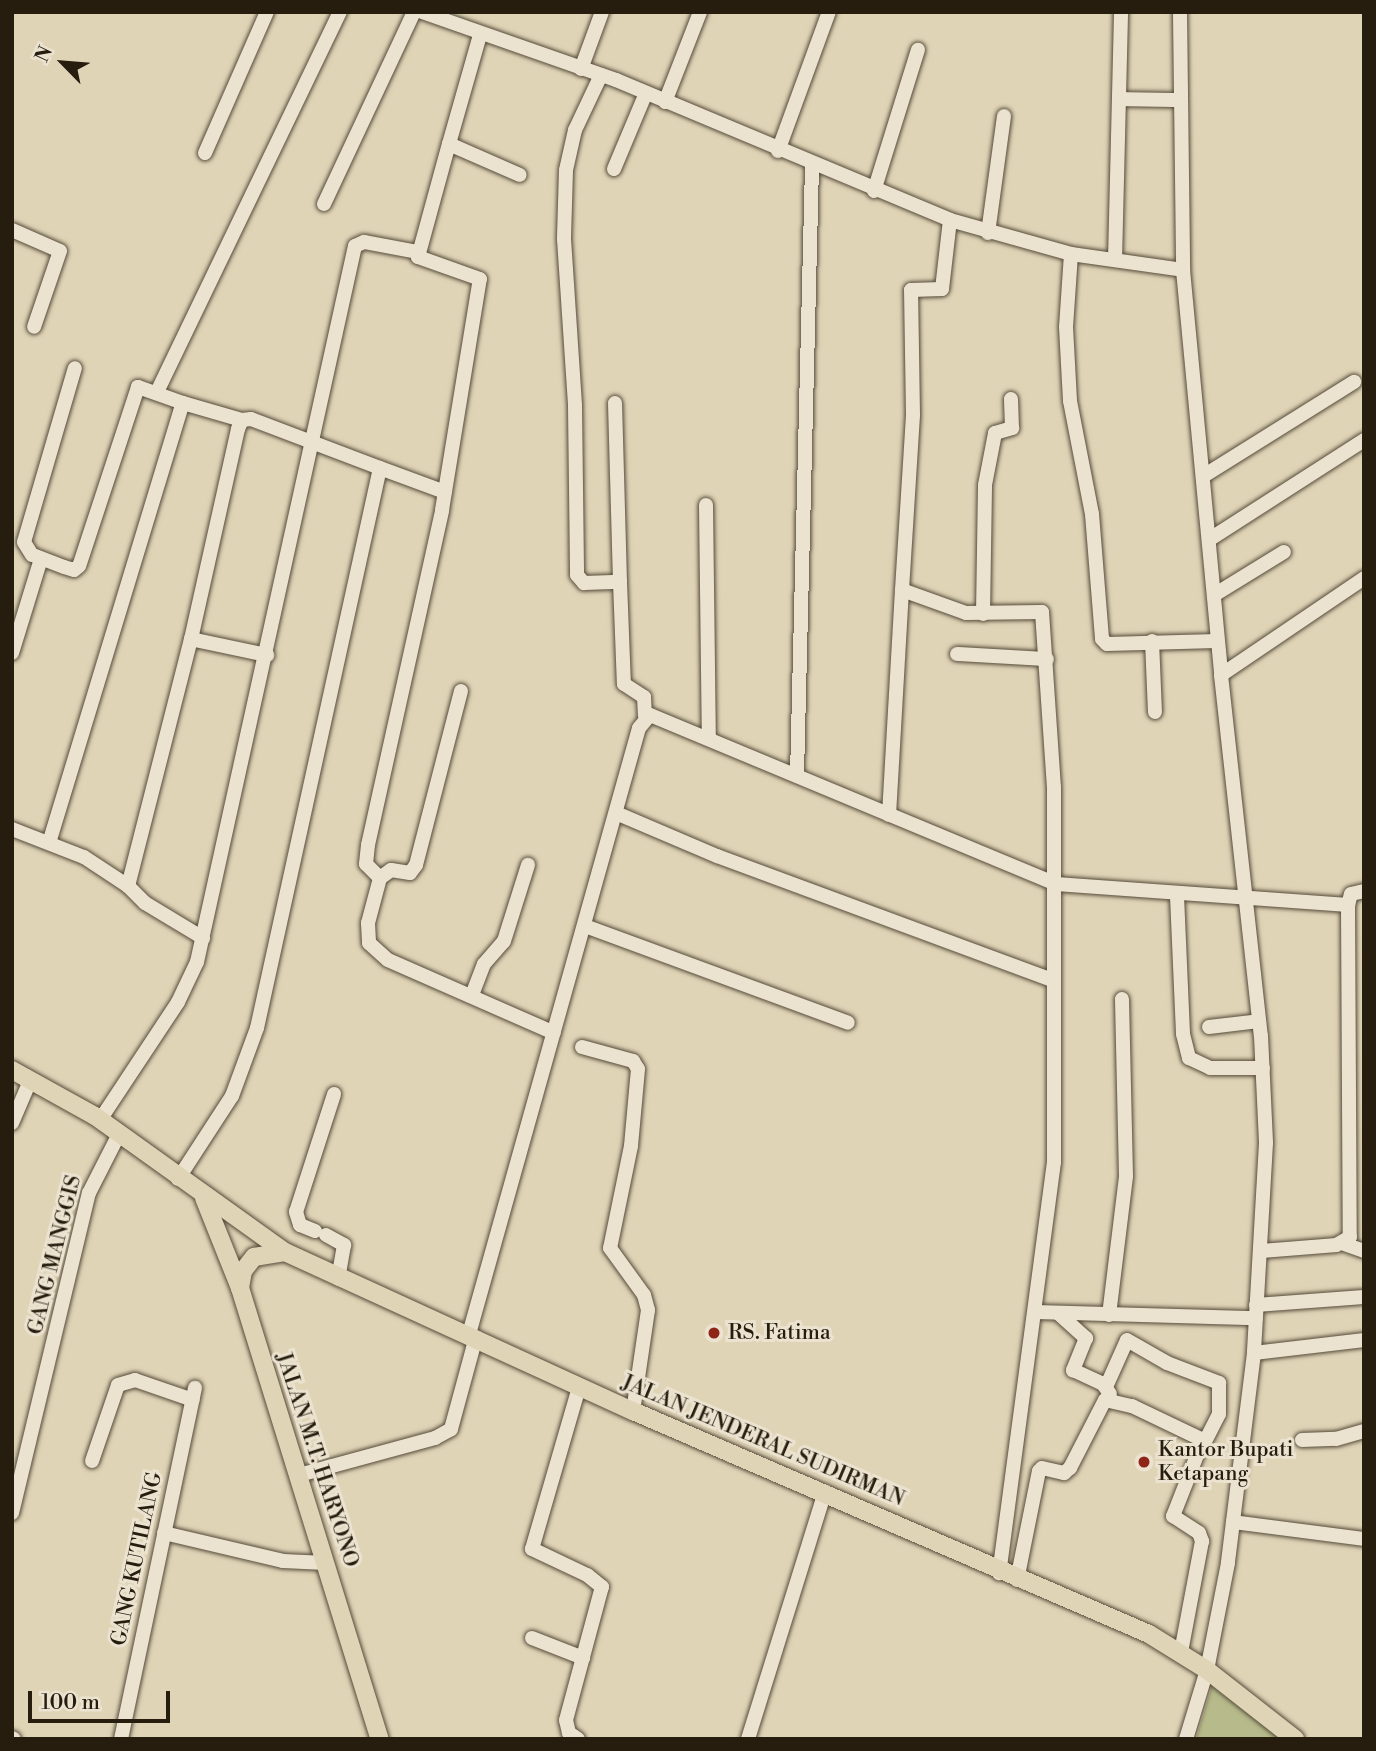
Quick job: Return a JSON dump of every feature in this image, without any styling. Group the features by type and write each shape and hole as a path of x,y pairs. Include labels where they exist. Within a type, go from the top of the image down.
{"main road":[{"name":"JALAN JENDERAL SUDIRMAN","path":"12,1070 100,1120 204,1198 285,1252 579,1387 825,1492 999,1573 1181,1652 1295,1739"},
{"name":"JALAN M.T. HARYONO","path":"204,1198 240,1288 380,1739"},
{"path":"240,1288 243,1271 254,1257 285,1252"}],"street":[{"path":"205,153 267,12"},
{"path":"156,392 340,12"},
{"path":"324,204 414,12"},
{"path":"422,12 480,35 601,75 874,191 988,233 1071,254 1183,270"},
{"path":"581,69 602,12"},
{"path":"665,102 700,12"},
{"path":"778,151 829,12"},
{"path":"1115,260 1122,99 1121,12"},
{"path":"1180,12 1183,270 1205,475 1217,641 1259,1021 1266,1189 1254,1353 1233,1522 1207,1670 1186,1739"},
{"path":"380,878 366,864 368,845 445,492 480,278 423,262 418,253 480,35"},
{"path":"874,191 918,50"},
{"path":"601,75 567,157 564,239 575,406 577,575 584,583 620,582"},
{"path":"614,169 646,93"},
{"path":"1122,99 1181,100"},
{"path":"988,233 1004,116"},
{"path":"449,144 520,176"},
{"path":"797,775 812,165"},
{"path":"889,815 913,415 911,290 942,289 950,220"},
{"path":"12,230 60,251 34,327"},
{"path":"100,1120 182,996 203,938 357,244 418,253"},
{"path":"1071,254 1066,327 1070,401 1092,514 1102,639 1107,644 1217,641"},
{"path":"75,368 24,542 41,559 77,569 137,388 242,420 254,420 445,492"},
{"path":"1205,475 1354,382"},
{"path":"984,614 985,485 995,433 1013,427 1012,399"},
{"path":"49,843 183,402"},
{"path":"299,1475 435,1438 451,1429 472,1336 554,1033 645,716 643,696 624,684 615,404"},
{"path":"128,886 191,639 242,420"},
{"path":"1210,539 1364,440"},
{"path":"178,1179 232,1096 257,1028 380,468"},
{"path":"706,505 709,738"},
{"path":"1214,595 1284,552"},
{"path":"12,653 41,559"},
{"path":"1221,675 1364,578"},
{"path":"902,590 952,610 984,614 1042,612 1047,659 1056,884 1052,981 1054,1162 999,1573"},
{"path":"191,639 267,655"},
{"path":"1152,641 1155,712"},
{"path":"957,654 1047,659"},
{"path":"461,691 414,869 388,871 380,878 368,929 375,953 554,1033"},
{"path":"645,716 659,716 1056,884 1177,896 1348,905"},
{"path":"616,813 717,856 1052,981"},
{"path":"12,829 97,864 128,886 149,906 203,938"},
{"path":"472,995 484,964 504,941 528,865"},
{"path":"1344,1244 1351,1234 1357,1174 1348,905 1351,894 1364,891"},
{"path":"1177,896 1183,1034 1189,1058 1210,1069 1263,1068"},
{"path":"584,926 848,1023"},
{"path":"1109,1315 1126,1176 1122,999"},
{"path":"1209,1027 1259,1021"},
{"path":"582,1047 633,1061 638,1069 632,1135 610,1248 644,1295 648,1310 633,1411"},
{"path":"12,1123 30,1081"},
{"path":"334,1094 296,1212 300,1225 344,1245 338,1278"},
{"name":"GANG MANGGIS","path":"12,1513 89,1193 119,1133"},
{"path":"1262,1251 1344,1244 1364,1251"},
{"path":"1035,1312 1109,1315 1256,1311 1364,1297"},
{"path":"1058,1313 1086,1338 1073,1370 1109,1392 1199,1436 1203,1446"},
{"path":"1017,1580 1039,1471 1042,1468 1064,1473 1070,1468 1100,1403 1109,1392 1127,1340 1167,1363 1219,1383 1219,1414 1174,1516 1199,1533 1202,1541 1181,1652"},
{"path":"1254,1353 1364,1340"},
{"name":"GANG KUTILANG","path":"92,1461 118,1385 135,1380 194,1394 121,1739"},
{"path":"576,1738 567,1729 566,1720 602,1587 587,1575 532,1549 579,1387"},
{"path":"1302,1440 1336,1439 1364,1431"},
{"path":"748,1739 825,1492"},
{"path":"1233,1522 1364,1539"},
{"path":"164,1533 283,1560 326,1563"},
{"path":"532,1638 583,1658"}],"green space":[{"path":"1212,1686 1280,1739 1196,1739"}],"place":[{"name":"RS. Fatima","path":"714,1333"},
{"name":"Kantor Bupati Ketapang","path":"1144,1462"}]}
